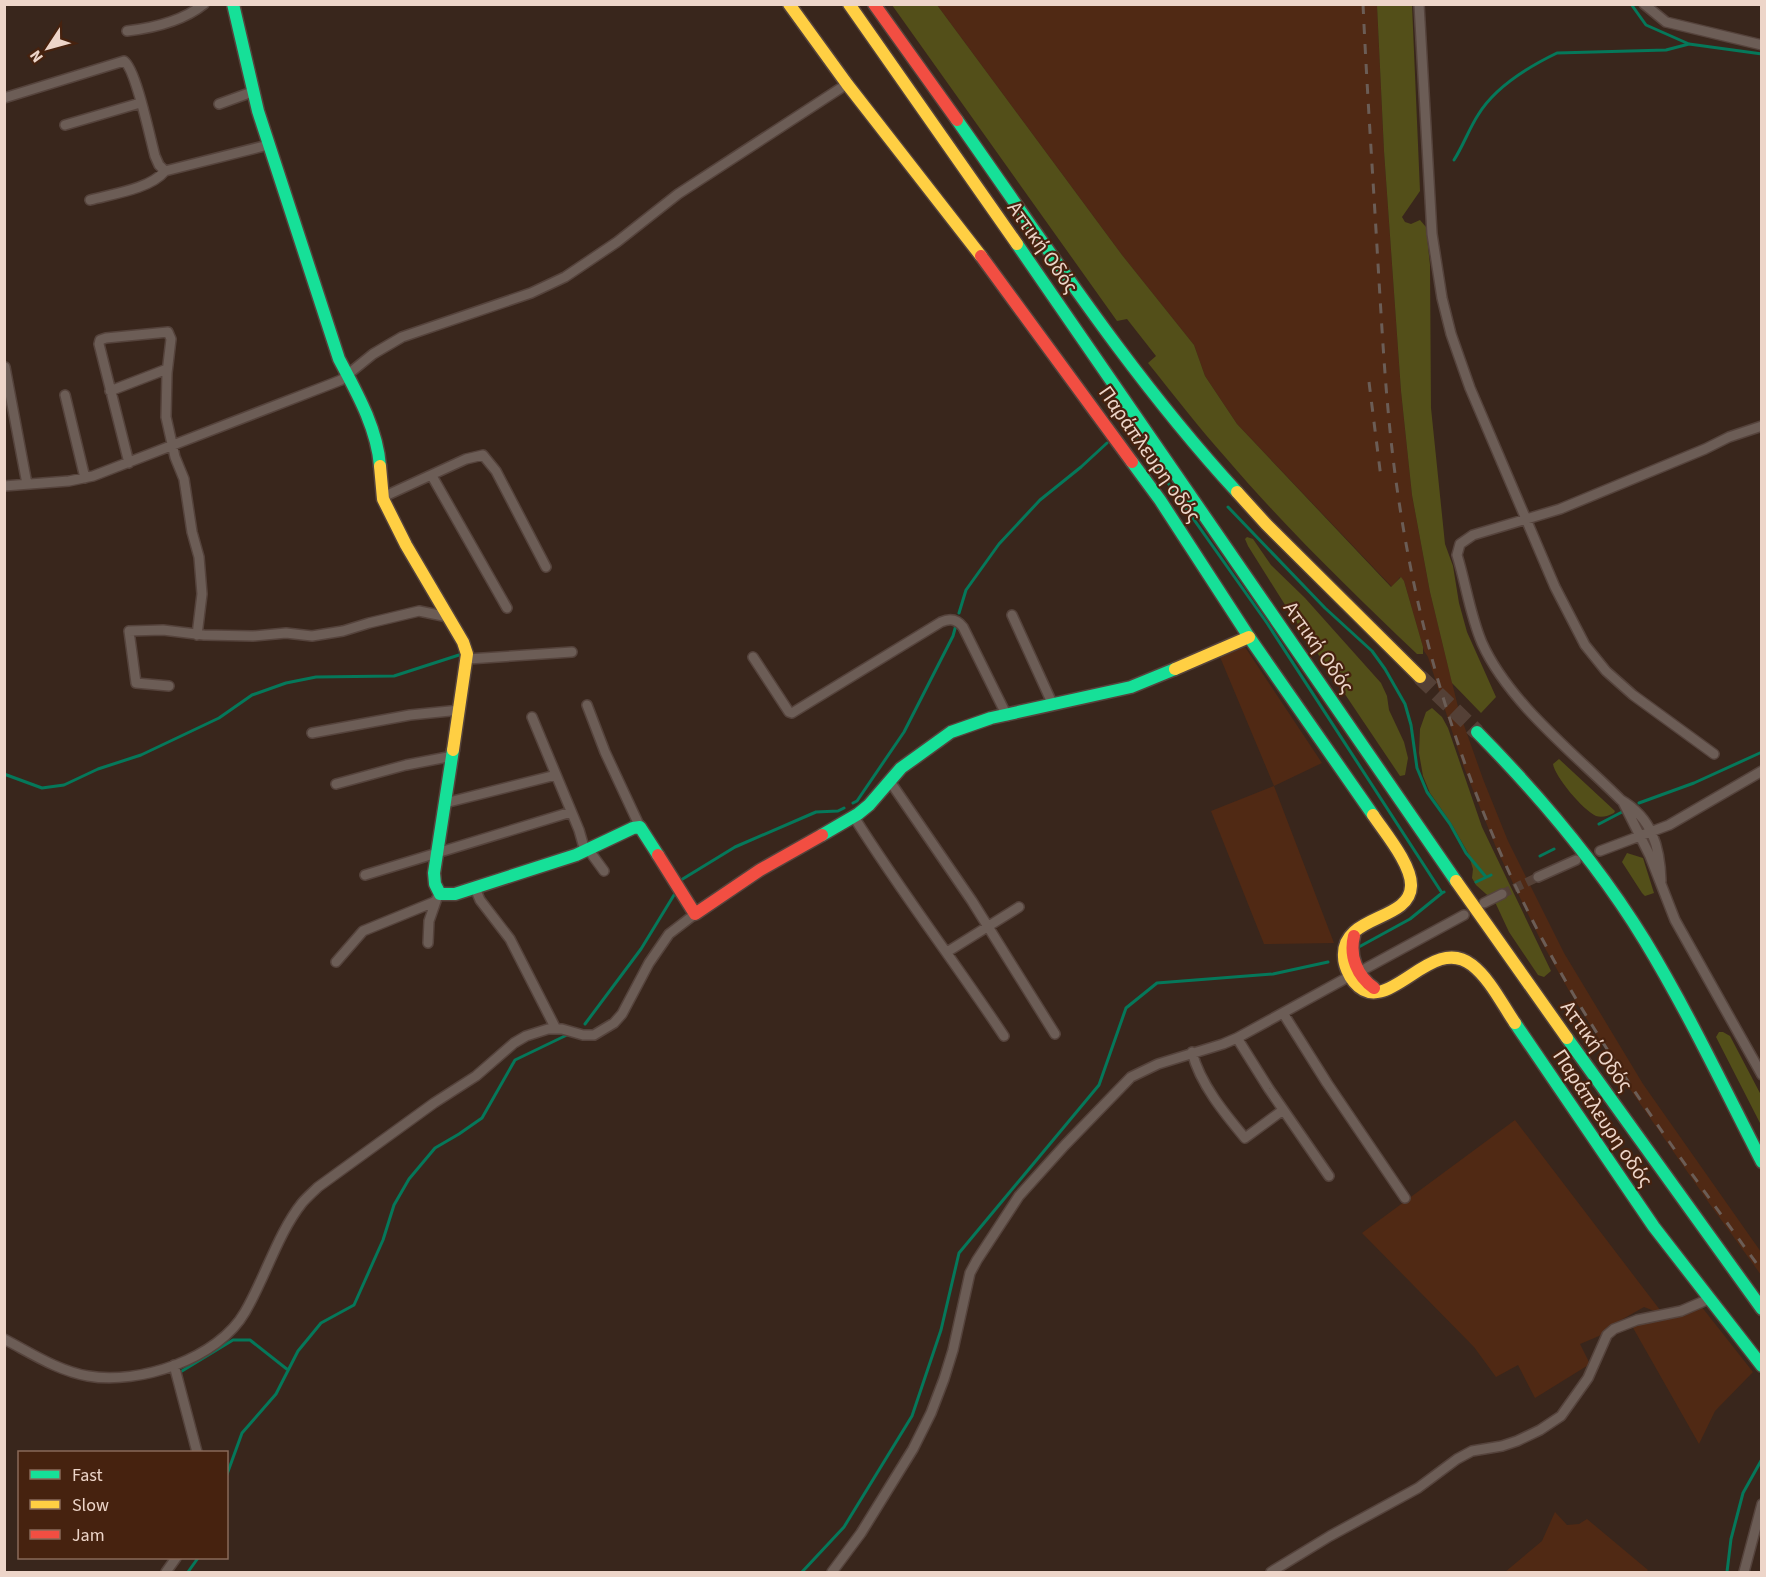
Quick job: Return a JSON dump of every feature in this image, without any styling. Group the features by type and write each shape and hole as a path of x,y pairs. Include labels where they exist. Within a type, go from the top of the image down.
{"main road":[{"path":"232,4 252,92 317,296 374,434 379,455 383,497 389,514 462,642 468,659 434,873 437,898 475,888 586,850 633,828 640,827 694,914 760,870 854,817 869,805 890,780 921,752 951,732 976,723 1150,680 1250,637"},
{"name":"Παράπλευρη οδός","path":"789,4 847,84 963,232 1068,372 1160,500 1250,637 1360,794 1409,870 1412,881 1408,897 1396,908 1359,928 1351,944 1355,974 1372,988 1381,990 1390,989 1442,958 1460,957 1472,964 1484,977 1654,1227 1761,1366"},
{"name":"Αττική Οδός","path":"849,4 1486,924 1761,1309"},
{"name":"Αττική Οδός","path":"874,4 1123,354 1180,428 1266,524 1420,677"},
{"path":"1477,732 1508,763 1562,826 1625,909 1656,958 1761,1162"}],"street":[{"path":"127,30 159,25 189,14 204,4"},
{"path":"1419,4 1432,234 1442,298 1451,334 1470,388 1555,587 1585,645 1606,671 1633,695 1714,754"},
{"path":"1644,4 1666,22 1761,45"},
{"path":"4,98 124,61 130,68 155,156 165,171"},
{"path":"4,486 85,478 129,463 341,380 347,373 386,345 402,337 531,293 565,277 616,242 678,194 847,84"},
{"path":"219,104 252,92"},
{"path":"65,126 140,103"},
{"path":"90,200 146,184 156,180 165,171 268,145"},
{"path":"129,463 110,391 100,340 168,332 171,339 167,369 166,417 186,489 202,580 197,635"},
{"path":"5,367 27,484"},
{"path":"110,391 167,369"},
{"path":"65,395 85,478"},
{"path":"1661,881 1658,848 1652,832 1638,812 1622,800 1538,718 1509,686 1491,660 1474,622 1457,555 1460,544 1473,535 1526,521 1591,497 1729,437 1761,426"},
{"path":"169,430 186,441"},
{"path":"383,497 466,459 483,455 496,471 546,567"},
{"path":"432,476 507,608"},
{"path":"170,686 136,683 129,631 163,630 197,635 253,636 286,633 312,636 343,631 369,622 419,611 448,617"},
{"path":"1012,615 1053,705"},
{"path":"753,657 789,712 792,713 941,622 948,619 954,620 963,627 1007,716"},
{"path":"468,659 572,652"},
{"path":"588,705 605,752 640,827"},
{"path":"312,733 410,715 460,710"},
{"path":"532,717 586,850 604,871"},
{"path":"336,784 406,765 453,756"},
{"path":"1600,851 1652,832 1685,816 1761,771"},
{"path":"445,803 556,775"},
{"path":"890,780 988,926 1055,1034"},
{"path":"1622,800 1661,881 1675,920 1761,1075"},
{"path":"365,875 571,812"},
{"path":"854,817 893,878 1004,1036"},
{"path":"1538,877 1576,860"},
{"path":"475,888 480,900 510,939 556,1029"},
{"path":"1484,903 1502,894"},
{"path":"428,943 429,921 437,898"},
{"path":"336,962 363,931 437,898"},
{"path":"947,952 1019,907"},
{"path":"4,1339 65,1370 106,1378 152,1373 208,1348 239,1321 302,1203 318,1187 434,1103 476,1076 514,1044 535,1032 556,1029 594,1035 614,1023 622,1014 649,963 669,934 694,914"},
{"path":"832,1572 861,1533 901,1471 922,1431 944,1379 970,1273 1019,1196 1057,1153 1131,1077 1158,1064 1237,1038 1464,915"},
{"path":"1283,1013 1327,1083 1405,1198"},
{"path":"1237,1038 1329,1176"},
{"path":"1192,1052 1197,1068 1206,1084 1245,1138 1283,1110"},
{"path":"1271,1572 1330,1536 1418,1488 1457,1459 1472,1451 1517,1441 1561,1416 1588,1378 1607,1335 1614,1329 1637,1320 1681,1311 1709,1299"},
{"path":"174,1365 197,1451"},
{"path":"1744,1572 1761,1504"},
{"path":"166,1572 175,1559"}],"shaded area":[{"path":"892,5 937,5 1122,255 1194,345 1205,376 1237,424 1391,587 1401,577 1404,581 1423,654 1417,654 1319,558 1248,484 1196,423 1148,363 1156,356 1127,319 1117,321"},
{"path":"937,5 1377,5 1384,151 1401,391 1412,495 1430,592 1459,711 1508,841 1564,953 1643,1084 1761,1252 1761,1275 1632,1092 1541,941 1497,850 1463,765 1428,657 1424,651 1404,581 1400,577 1392,587 1237,424 1205,376 1194,345 1122,255"},
{"path":"1377,5 1412,5 1420,191 1402,217 1405,222 1411,224 1420,220 1426,227 1430,265 1431,408 1445,544 1453,566 1459,603 1467,632 1496,697 1481,713 1452,683 1430,592 1412,495 1401,391 1384,151"},
{"path":"1247,537 1253,539 1271,565 1305,598 1381,683 1387,696 1389,710 1404,742 1408,758 1405,775 1400,776 1287,608 1248,546 1245,539"},
{"path":"1245,647 1322,763 1274,786 1220,657"},
{"path":"1432,708 1442,717 1448,728 1482,827 1551,971 1544,977 1538,975 1509,932 1495,902 1476,885 1472,878 1473,869 1468,853 1430,793 1423,776 1419,753 1420,729 1426,712"},
{"path":"1559,759 1615,811 1614,813 1598,817 1584,807 1564,785 1555,770 1553,764"},
{"path":"1274,786 1334,943 1264,944 1211,811"},
{"path":"1627,853 1643,858 1654,893 1645,896 1642,893 1622,862"},
{"path":"1719,1032 1730,1036 1761,1095 1761,1125 1716,1037"},
{"path":"1515,1120 1660,1310 1657,1312 1644,1307 1614,1324 1599,1336 1580,1344 1590,1364 1535,1398 1518,1365 1496,1377 1474,1347 1362,1233"},
{"path":"1701,1306 1753,1372 1715,1411 1699,1444 1632,1326 1662,1321"},
{"path":"1555,1512 1567,1525 1579,1524 1587,1519 1648,1570 1646,1572 1505,1572 1542,1541"}],"waterway":[{"path":"1631,4 1646,25 1689,44 1762,54"},
{"path":"1454,160 1478,115 1493,95 1524,71 1557,53 1666,50 1689,44"},
{"path":"1137,439 1267,623 1442,893 1444,892"},
{"path":"959,613 966,590 999,544 1040,500 1107,443"},
{"path":"1228,507 1325,608 1372,651 1385,669 1405,704 1411,725 1417,768 1427,792 1450,824 1466,853 1486,877"},
{"path":"853,803 857,801 904,732 953,636 956,625"},
{"path":"4,774 42,788 64,785 98,769 141,755 219,718 252,695 286,683 316,677 394,676 459,655"},
{"path":"1639,803 1694,783 1762,752"},
{"path":"681,880 735,847 816,812 838,811 844,808"},
{"path":"1599,824 1622,812"},
{"path":"1540,856 1554,849"},
{"path":"1476,882 1491,875"},
{"path":"1357,948 1410,919 1442,893"},
{"path":"585,1024 641,949 674,895"},
{"path":"802,1572 844,1527 912,1416 941,1330 959,1253 1099,1085 1126,1008 1157,983 1273,974 1328,962"},
{"path":"228,1472 242,1433 276,1394 298,1351 321,1323 354,1305 383,1240 394,1205 409,1179 435,1148 482,1118 515,1060 569,1034"},
{"path":"182,1371 233,1340 250,1340 288,1370"},
{"path":"1727,1572 1731,1539 1743,1493 1762,1459"},
{"path":"188,1572 197,1559"}],"tunnel":[{"path":"1420,677 1477,732"},
{"path":"1502,894 1538,877"}],"railway":[{"path":"1363,4 1389,417 1408,554 1440,688 1486,819 1530,916 1559,969 1656,1123 1762,1271"},
{"path":"1369,382 1381,478"}],"traffic: fast":[{"path":"233,4 258,111 339,359 359,398 375,438 380,466"},
{"path":"957,120 1057,263 1161,404 1237,492"},
{"path":"1017,244 1456,881"},
{"path":"1132,462 1160,500 1249,637 1373,815"},
{"path":"822,835 858,814 869,805 901,768 951,732 991,718 1131,687 1175,669"},
{"path":"1477,732 1567,832 1627,913 1676,995 1762,1162"},
{"path":"453,750 434,873 435,884 440,894 455,894 576,855 633,828 640,827 658,855"},
{"path":"1515,1023 1654,1227 1762,1366"},
{"path":"1567,1038 1762,1309"}],"traffic: slow":[{"path":"789,4 847,84 981,256"},
{"path":"849,4 1017,244"},
{"path":"380,466 383,499 406,545 463,642 467,654 453,750"},
{"path":"1237,492 1266,524 1420,677"},
{"path":"1175,669 1249,637"},
{"path":"1373,815 1403,859 1411,886 1408,898 1400,906 1364,925 1353,933 1346,943 1344,960 1352,980 1367,991 1380,992 1440,959 1456,958 1472,965 1484,977 1515,1023"},
{"path":"1456,881 1567,1038"}],"traffic: jam":[{"path":"874,4 957,120"},
{"path":"981,256 1132,462"},
{"path":"658,855 695,914 760,870 822,835"},
{"path":"1354,936 1353,951 1356,965 1363,978 1374,988"}]}
